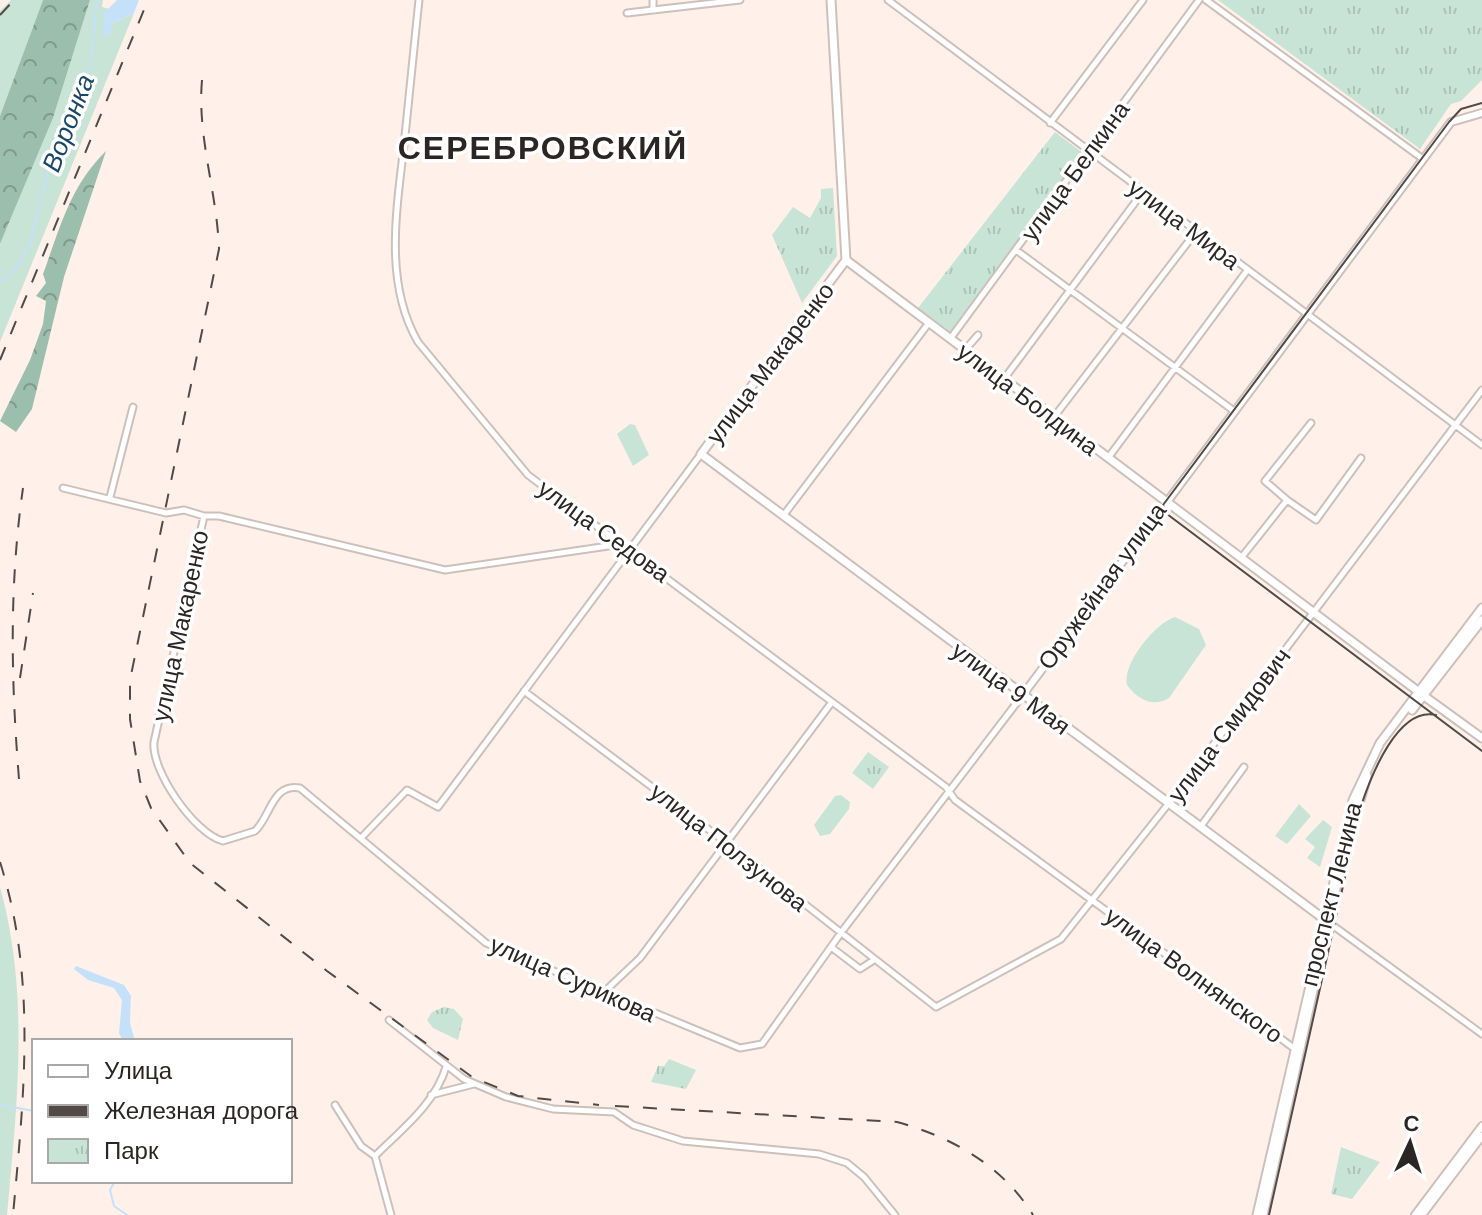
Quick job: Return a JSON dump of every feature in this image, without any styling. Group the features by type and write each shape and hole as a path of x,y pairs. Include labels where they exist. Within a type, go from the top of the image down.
{"main road":[{"path":"831,0 846,260"},
{"name":"улица Болдина","path":"846,260 1482,738"},
{"name":"улица Макаренко","path":"701,454 846,260"},
{"name":"улица 9 Мая","path":"701,454 1326,920"},
{"name":"проспект Ленина","path":"1260,1215 1326,920 1367,778 1391,735 1482,608"},
{"name":"проспект Ленина","path":"1260,1215 1326,920 1328,899 1353,800 1372,756 1482,620"}],"street":[{"name":"улица Седова","path":"419,0 394,239 407,323 427,354 528,475 1093,902"},
{"path":"653,0 653,8"},
{"path":"627,13 740,0"},
{"name":"улица Мира","path":"888,0 1246,272 1482,445"},
{"path":"1050,123 1143,0"},
{"name":"улица Белкина","path":"949,340 1199,0"},
{"path":"1206,0 1423,159"},
{"name":"Оружейная улица","path":"751,1049 762,1044 841,933 1451,122 1482,113"},
{"path":"1004,379 1142,193"},
{"path":"1054,417 1195,233"},
{"path":"1016,250 1233,411"},
{"path":"1108,458 1246,272"},
{"path":"783,516 928,324"},
{"path":"964,351 978,335"},
{"name":"улица Смидович","path":"931,1007 956,998 1061,939 1169,803 1482,390"},
{"path":"110,497 133,407"},
{"path":"1311,423 1265,481 1287,500 1316,520 1361,458"},
{"name":"улица Макаренко","path":"362,837 407,790 438,807 701,454"},
{"path":"63,488 166,513 184,510 204,516"},
{"path":"1240,559 1287,500"},
{"name":"улица Макаренко","path":"300,788 289,788 277,796 255,831 223,841 196,822 156,764 154,742 204,516 219,516 445,570 622,544"},
{"name":"улица Ползунова","path":"524,691 728,844 931,1007"},
{"path":"602,994 640,958 832,702"},
{"path":"1201,826 1244,767"},
{"name":"улица Сурикова","path":"300,788 486,943 602,994 740,1048 751,1049"},
{"name":"улица Волнянского","path":"1093,902 1295,1049"},
{"path":"1326,920 1482,1034"},
{"path":"831,947 860,969 874,960"},
{"path":"389,1020 446,1067 474,1084 548,1108 614,1112 633,1125 683,1141 819,1154 847,1163 864,1177 895,1215"},
{"path":"375,1156 407,1128 446,1067"},
{"path":"430,1096 474,1084"},
{"path":"335,1105 361,1146 375,1156 391,1215"},
{"path":"1415,1215 1482,1126"},
{"path":"1422,1215 1482,1136"}],"green space":[{"path":"11,0 43,0 0,116 0,11"},
{"path":"43,0 90,0 53,118 0,244 0,116"},
{"path":"90,0 103,0 102,7 110,9 110,24 134,13 0,342 0,244 53,118"},
{"path":"1218,0 1482,0 1482,80 1461,101 1451,104 1420,149"},
{"path":"1055,132 1083,153 950,336 951,332 918,308"},
{"path":"106,151 64,277 32,409 16,432 0,421 30,360 43,324 46,301 36,296 46,283 43,274 75,193"},
{"path":"833,188 837,256 802,303 772,235 793,207 810,218 821,198 821,189"},
{"path":"630,424 635,425 649,455 633,466 617,434"},
{"path":"1175,617 1199,629 1206,645 1169,698 1151,702 1127,685 1127,676 1142,645 1158,627"},
{"path":"868,752 889,767 873,789 852,773"},
{"path":"841,795 850,802 849,809 830,834 820,836 814,825 835,796"},
{"path":"1299,804 1311,816 1287,844 1275,836"},
{"path":"1323,820 1332,827 1320,867 1307,858 1315,847 1305,839"},
{"path":"0,887 15,968 18,1009 17,1091 7,1215 0,1215"},
{"path":"444,1007 454,1009 463,1019 458,1040 433,1028 427,1020 432,1012"},
{"path":"669,1059 696,1070 686,1089 651,1082 658,1066 664,1066"},
{"path":"1341,1147 1380,1162 1352,1199 1331,1194"}],"water":[{"path":"117,0 139,0 134,13 110,24 113,32 103,37 104,13"},
{"path":"76,966 124,985 131,996 130,1023 134,1039 122,1039 119,1033 122,1000 114,988 88,980 74,969"}],"waterway":[{"name":"Воронка","path":"0,283 19,264 30,244 55,143 91,63 97,0"},
{"name":"Воронка","path":"0,1105 32,1111"},
{"name":"Воронка","path":"114,1183 110,1190 114,1206 127,1215"}],"tram line":[{"path":"1482,103 1461,109 1449,122 1163,505 1167,514 1482,751"},
{"path":"1269,1215 1361,806 1379,762 1398,732 1422,715 1436,715"}],"railway":[{"path":"0,15 14,0"},
{"path":"0,360 148,0"},
{"path":"202,80 202,122 219,249 130,680 130,719 140,781 151,808 190,863 327,971 472,1077 518,1096 599,1105"},
{"path":"19,779 13,634 15,561 23,488"},
{"path":"20,678 33,593"},
{"path":"0,862 12,906 23,993 21,1126 13,1215"},
{"path":"615,1106 897,1122 937,1136 974,1156 1007,1182 1033,1215"}],"district":[{"name":"СЕРЕБРОВСКИЙ","path":"543,148"}]}
